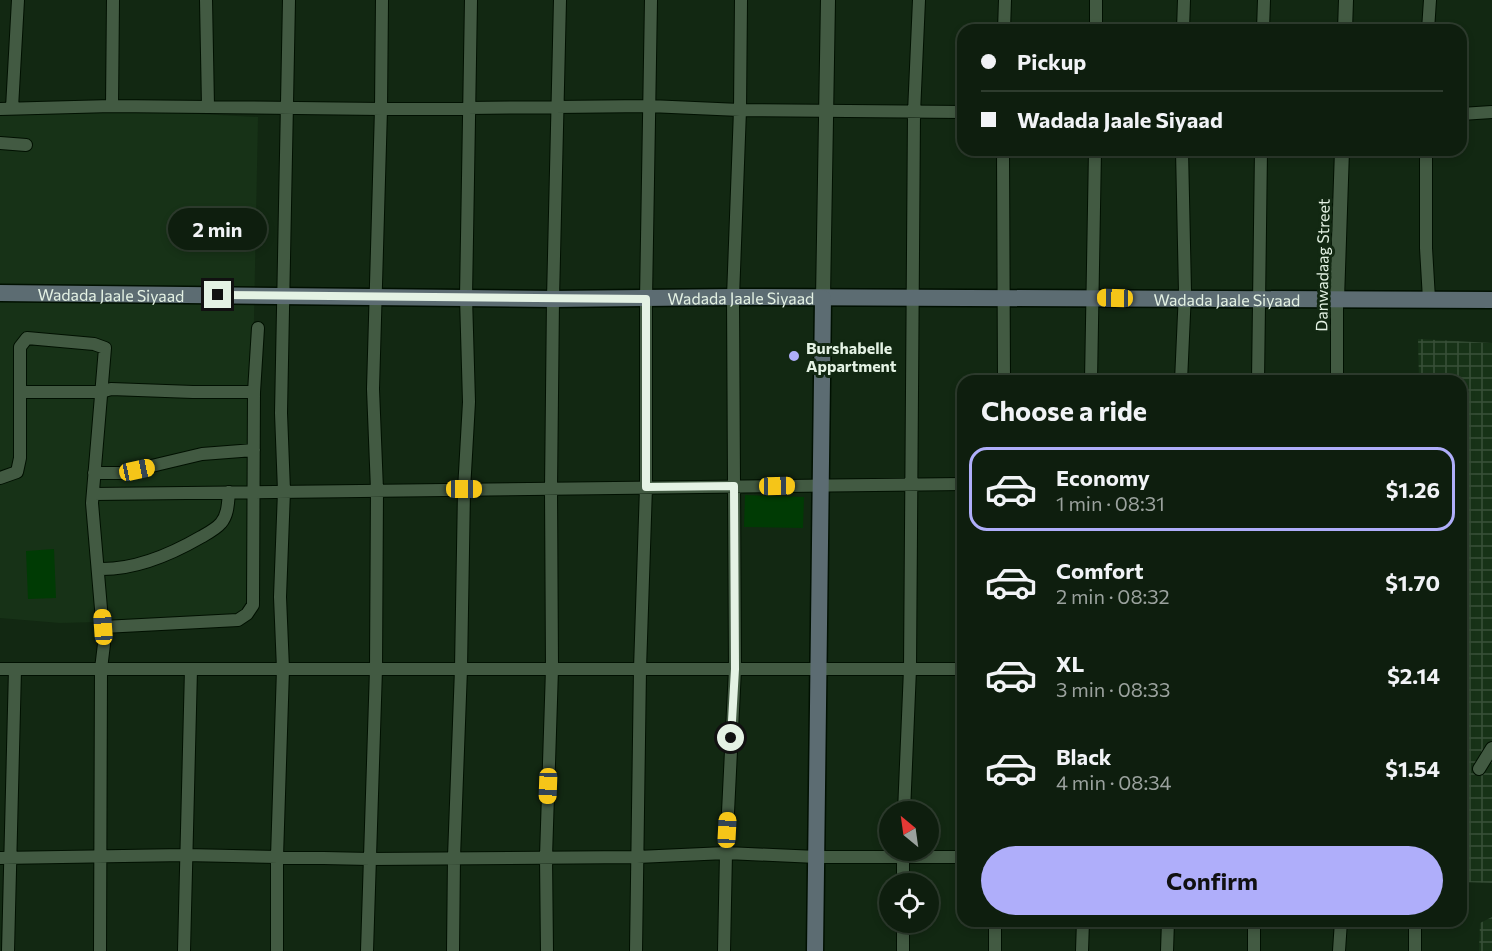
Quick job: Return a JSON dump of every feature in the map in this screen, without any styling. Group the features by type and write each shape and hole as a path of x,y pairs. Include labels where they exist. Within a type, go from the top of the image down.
{"main road":[{"name":"Wadada Jaale Siyaad","path":"0,293 554,299 733,297 1492,300"},
{"path":"815,951 823,298"}],"street":[{"path":"18,0 6,109 112,106 286,106 381,109 649,106 740,110 957,112"},
{"path":"112,106 113,0"},
{"path":"206,0 208,106"},
{"path":"277,951 277,857 283,669 280,597 284,491 281,413 289,0"},
{"path":"367,951 376,669 377,490 373,389 382,0"},
{"path":"453,951 464,489 469,402 466,297 471,0"},
{"path":"547,951 546,857 552,669 551,489 560,0"},
{"path":"636,951 640,669 646,487 646,299 651,0"},
{"path":"724,951 726,853 735,669 733,297 740,110 741,0"},
{"path":"823,298 828,0"},
{"path":"904,801 910,669 914,113 919,0"},
{"path":"1004,24 1005,0"},
{"path":"1096,0 1096,24"},
{"path":"1183,24 1184,0"},
{"path":"1263,24 1264,0"},
{"path":"1345,24 1346,0"},
{"path":"1428,24 1430,0"},
{"path":"1467,114 1492,112"},
{"path":"0,143 26,145"},
{"path":"1003,156 1004,375"},
{"path":"1091,375 1095,156"},
{"path":"1182,156 1184,299 1182,375"},
{"path":"1258,375 1262,156"},
{"name":"Danwadaag Street","path":"1337,375 1342,156"},
{"path":"1426,156 1426,248 1430,299"},
{"path":"103,627 238,620 248,614 253,604 254,392 258,328"},
{"path":"0,478 17,472 20,458 20,347 27,338 94,344 105,348 93,494 103,627 100,951"},
{"path":"20,392 100,392 111,389 193,393 254,392"},
{"path":"94,473 123,473 202,454 254,450"},
{"path":"93,494 957,484"},
{"path":"99,569 131,566 172,553 208,533 220,525 226,514 229,492"},
{"path":"0,669 957,669"},
{"path":"8,951 5,858 15,669"},
{"path":"184,951 190,669"},
{"path":"1479,769 1492,748"},
{"path":"5,858 185,855 370,859 726,853 817,857 879,855"},
{"path":"939,856 957,857"},
{"path":"995,927 995,951"},
{"path":"1082,951 1083,927"},
{"path":"1167,951 1168,927"},
{"path":"1254,927 1254,951"},
{"path":"1339,951 1341,927"},
{"path":"1415,927 1415,951"},
{"path":"903,933 903,951"}],"shaded area":[{"path":"0,112 181,113 258,117 248,618 60,623 0,618"},
{"path":"1418,339 1492,343 1492,883 1467,882 1467,375 1419,375"},
{"path":"1492,917 1492,951 1479,951 1480,923"}],"green space":[{"path":"745,495 804,497 803,528 744,527"},
{"path":"54,549 56,598 28,599 26,551"}],"place":[{"name":"Burshabelle Appartment","path":"794,356"}],"route":[{"path":"218,295 646,299 646,487 734,486 735,669 731,738"}]}
